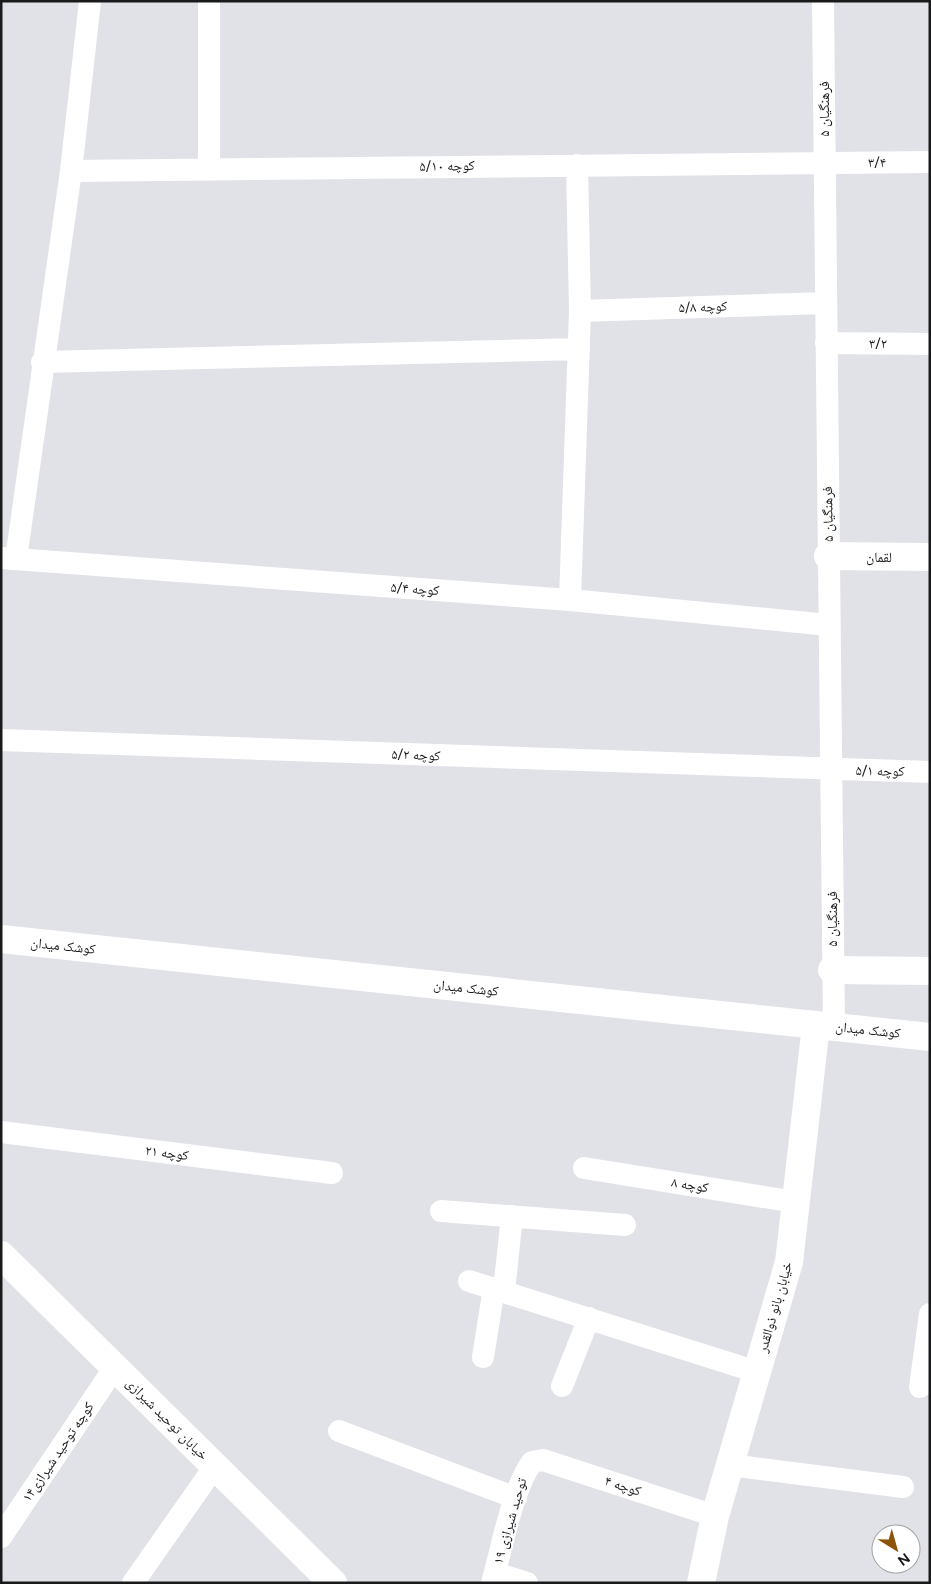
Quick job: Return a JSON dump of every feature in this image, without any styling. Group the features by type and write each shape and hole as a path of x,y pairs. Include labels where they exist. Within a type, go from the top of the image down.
{"street":[{"path":"8,559 42,362 71,171 90,1"},
{"path":"209,1 209,169"},
{"name":"فرهنگیان ۵","path":"823,1 832,970 825,1026"},
{"name":"کوچه ۵/۱۰","path":"71,171 824,162"},
{"name":"۳/۴","path":"824,162 930,162"},
{"path":"570,600 580,311 577,165"},
{"name":"کوچه ۵/۸","path":"580,311 826,303"},
{"name":"۳/۲","path":"826,343 930,344"},
{"path":"42,362 579,349"},
{"name":"لقمان","path":"828,556 930,557"},
{"name":"کوچه ۵/۴","path":"8,559 570,600 829,624"},
{"name":"کوچه ۵/۲","path":"2,744 830,770"},
{"name":"کوچه ۵/۱","path":"830,770 930,772"},
{"name":"کوشک میدان","path":"1,939 930,1037"},
{"path":"832,970 930,971"},
{"name":"خیابان بانو ذوالقدر","path":"700,1583 715,1516 789,1262 795,1202 825,1026"},
{"name":"کوچه ۲۱","path":"1,1132 332,1174"},
{"name":"کوچه ۸","path":"584,1168 795,1202"},
{"path":"441,1211 625,1225"},
{"path":"483,1357 499,1290 512,1216"},
{"name":"خیابان توحید شیرازی","path":"1,1255 329,1581"},
{"path":"469,1281 757,1372"},
{"path":"920,1387 930,1314"},
{"path":"562,1386 589,1318"},
{"name":"کوچه توحید شیرازی۱۴","path":"1,1537 115,1367"},
{"path":"339,1431 516,1498"},
{"name":"کوچه ۴","path":"532,1462 543,1460 715,1516"},
{"name":"توحید شیرازی ۱۹","path":"494,1578 516,1498 525,1471 532,1462"},
{"path":"730,1465 903,1487"},
{"path":"133,1583 214,1466"},
{"path":"494,1578 527,1583"}]}
